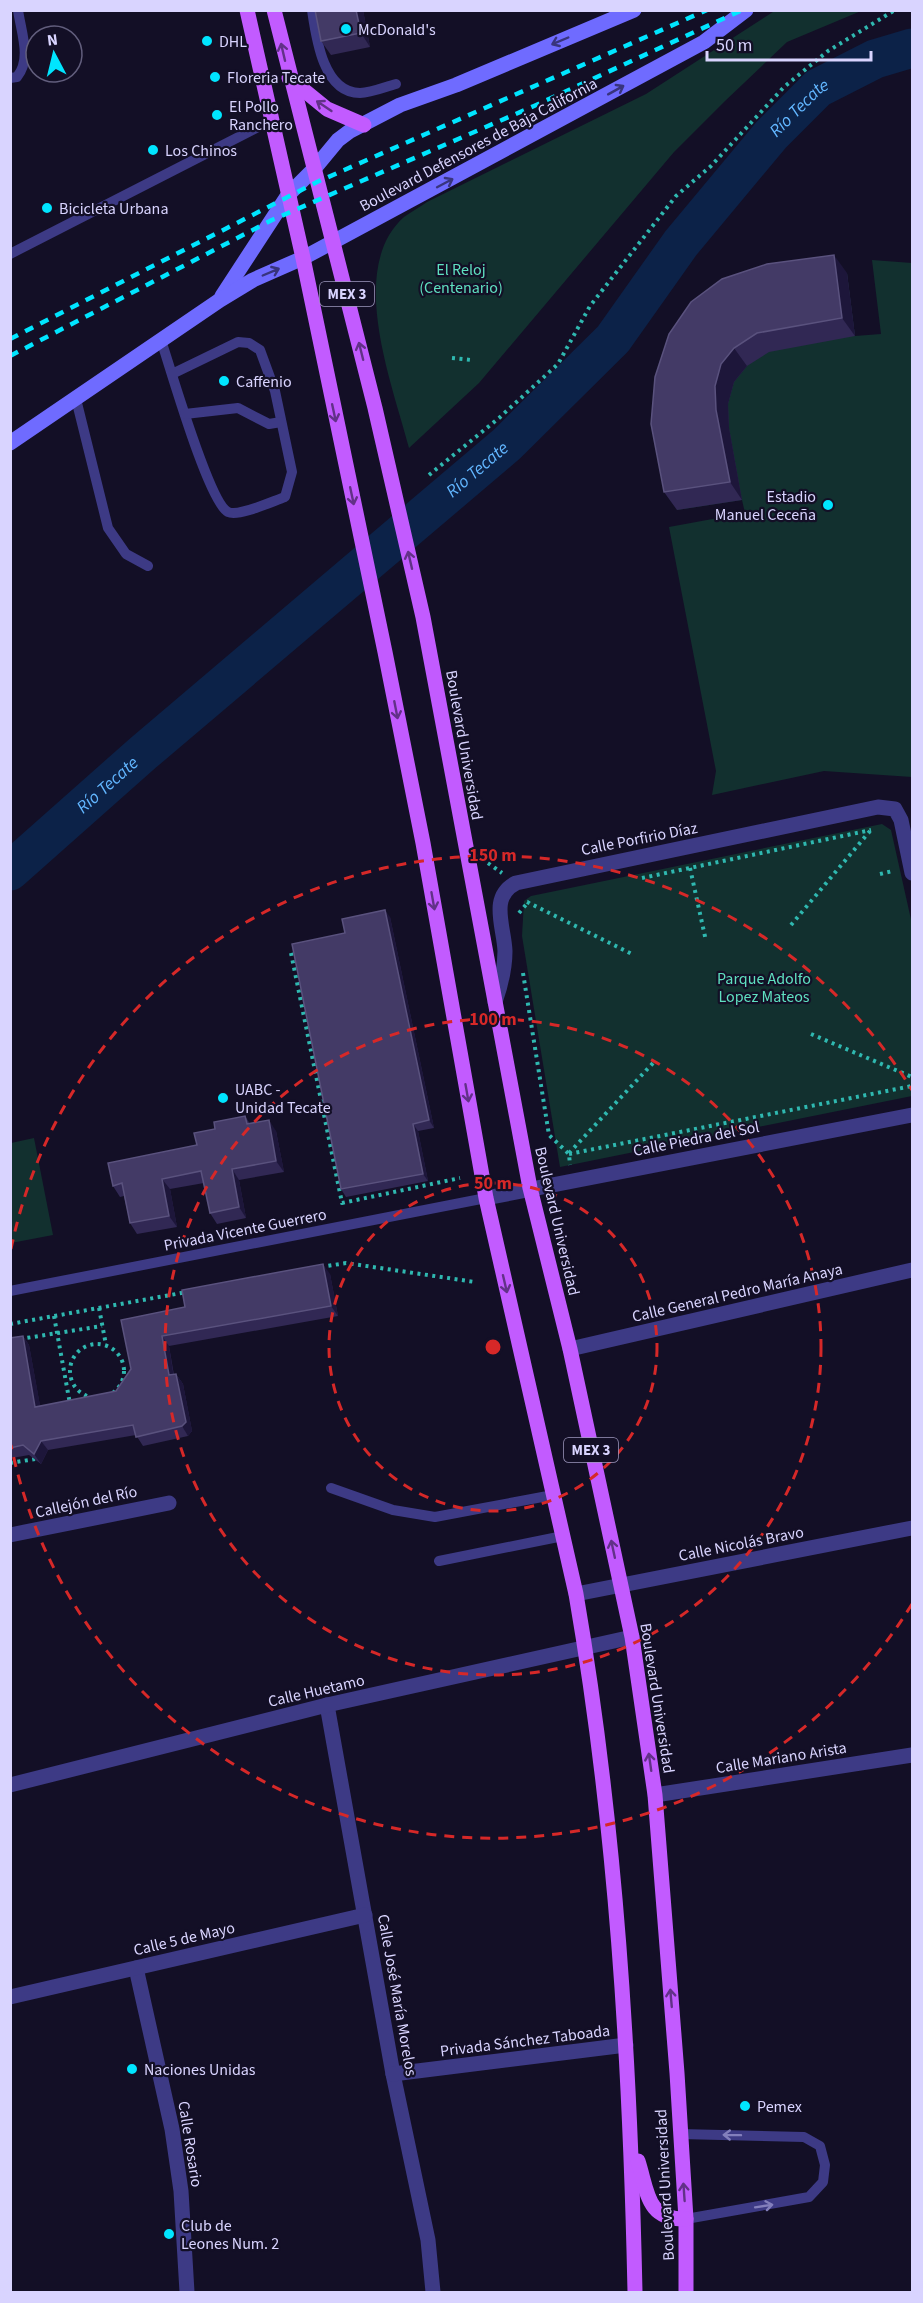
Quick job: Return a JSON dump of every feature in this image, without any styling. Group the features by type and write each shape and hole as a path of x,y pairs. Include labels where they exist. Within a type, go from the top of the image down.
{"main road":[{"name":"MEX 3","path":"247,10 288,195"},
{"name":"MEX 3","path":"273,10 314,169"},
{"name":"Boulevard Defensores de Baja California","path":"220,300 288,195 338,140 400,105 456,86 634,10"},
{"name":"Boulevard Defensores de Baja California","path":"10,443 253,279 303,258 704,42 746,10"},
{"path":"290,78 327,109 364,124"},
{"name":"Boulevard Universidad","path":"314,169 375,408 423,617 530,1188 570,1349 632,1637 655,1795 686,2219 686,2292"},
{"name":"Boulevard Universidad","path":"288,195 303,258 423,843 486,1198 576,1594 586,1649 611,1837 632,2141 635,2292"},
{"path":"632,2141 650,2203 657,2213 668,2220 686,2219"}],"street":[{"name":"Calle Porfirio Díaz","path":"516,882 878,807 895,809 901,820 912,873"},
{"path":"495,1002 504,976 499,906 501,895 516,882"},
{"name":"Calle Piedra del Sol","path":"486,1198 912,1115"},
{"name":"Calle General Pedro María Anaya","path":"570,1349 912,1270"},
{"name":"Callejón del Río","path":"10,1535 169,1503"},
{"name":"Calle Nicolás Bravo","path":"576,1594 912,1528"},
{"name":"Calle Huetamo","path":"10,1785 327,1705 632,1637"},
{"name":"Calle José María Morelos","path":"327,1705 393,2074 428,2240 433,2292"},
{"name":"Calle Mariano Arista","path":"655,1795 912,1755"},
{"name":"Calle 5 de Mayo","path":"10,1997 365,1915"},
{"name":"Calle Rosario","path":"136,1968 172,2129 181,2191 187,2292"},
{"name":"Privada Sánchez Taboada","path":"393,2074 626,2045"}],"lane":[{"path":"10,78 17,77 23,69 26,58 18,10"},
{"path":"312,10 321,56 330,74 341,86 359,93 396,84"},
{"path":"10,254 272,120"},
{"path":"161,340 172,374 185,414 207,478 221,507 230,513 240,513 285,497 292,472 275,391 260,350 249,343 238,342 172,374"},
{"path":"76,399 108,528 126,554 148,566"},
{"path":"185,414 238,408 269,424 281,422"},
{"name":"Privada Vicente Guerrero","path":"10,1291 486,1198"},
{"path":"331,1488 393,1510 435,1517 553,1495"},
{"path":"439,1561 563,1536"},
{"path":"680,2134 804,2137 820,2146 825,2165 824,2182 809,2197 686,2219"}],"path":[{"path":"429,475 499,418 558,364 590,306 676,196 711,166 784,87 828,51 895,10"},
{"path":"452,358 471,360"},
{"path":"632,880 871,831 791,924"},
{"path":"466,847 516,882 518,894 526,901 634,955"},
{"path":"690,868 706,941"},
{"path":"526,901 538,899"},
{"path":"517,920 526,901"},
{"path":"291,953 342,1203 460,1178"},
{"path":"521,962 549,1135 568,1154 573,1180"},
{"path":"810,1034 912,1077"},
{"path":"568,1154 653,1063"},
{"path":"568,1154 912,1086"},
{"path":"312,1269 346,1263 475,1281"},
{"path":"10,1324 188,1291"},
{"path":"99,1308 106,1345"},
{"path":"54,1316 67,1375 71,1410"},
{"path":"13,1340 102,1326"},
{"path":"97,1344 106,1345 120,1356 124,1365 122,1383 117,1390 110,1395 93,1399 77,1390 67,1375 80,1350 97,1344"},
{"path":"10,1463 34,1459"}],"green space":[{"name":"El Reloj (Centenario)","path":"776,10 861,11 787,42 725,101 674,152 479,383 409,448 385,361 376,296 378,266 387,239 404,217 427,202 646,94"},
{"name":"Estadio Manuel Ceceña","path":"872,260 912,263 912,777 824,771 712,795 716,771 669,527 745,513 742,500 677,510 664,443 847,273 855,336 881,334"},
{"name":"Parque Adolfo Lopez Mateos","path":"882,824 891,830 912,924 912,1096 560,1167 522,936 524,901 531,896"},
{"path":"34,1138 53,1235 11,1243 11,1143"}],"building":[{"path":"315,10 356,10 361,33 321,41"},
{"path":"834,255 842,318 757,333 734,348 721,364 715,386 716,410 730,482 664,492 651,424 655,377 669,334 691,302 722,279 767,264"},
{"path":"385,910 429,1120 413,1124 423,1174 341,1189 292,944 345,933 342,919"},
{"path":"245,1116 247,1124 269,1120 276,1161 232,1169 239,1207 210,1213 201,1171 162,1179 169,1216 130,1223 122,1183 113,1186 108,1163 197,1145 194,1133 215,1129 214,1122"},
{"path":"323,1264 331,1306 162,1336 169,1375 176,1374 186,1422 182,1426 136,1437 133,1425 41,1441 34,1454 23,1445 10,1448 10,1338 23,1336 35,1407 116,1391 131,1369 121,1320 185,1307 182,1290"}],"waterway":[{"name":"Río Tecate","path":"10,871 143,753 507,444 613,339 681,243 771,135 818,88 875,59 912,48"}],"railway":[{"path":"10,339 317,182 707,10"},
{"path":"10,356 272,220 534,106 742,10"}],"place":[{"name":"McDonald's","path":"346,29"},
{"name":"DHL","path":"207,41"},
{"name":"Floreria Tecate","path":"215,77"},
{"name":"El Pollo Ranchero","path":"217,115"},
{"name":"Los Chinos","path":"153,150"},
{"name":"Bicicleta Urbana","path":"47,208"},
{"name":"Caffenio","path":"224,381"},
{"name":"Estadio Manuel Ceceña","path":"828,505"},
{"name":"UABC - Unidad Tecate","path":"223,1098"},
{"name":"Naciones Unidas","path":"132,2069"},
{"name":"Pemex","path":"745,2106"},
{"name":"Club de Leones Num. 2","path":"169,2234"}]}
